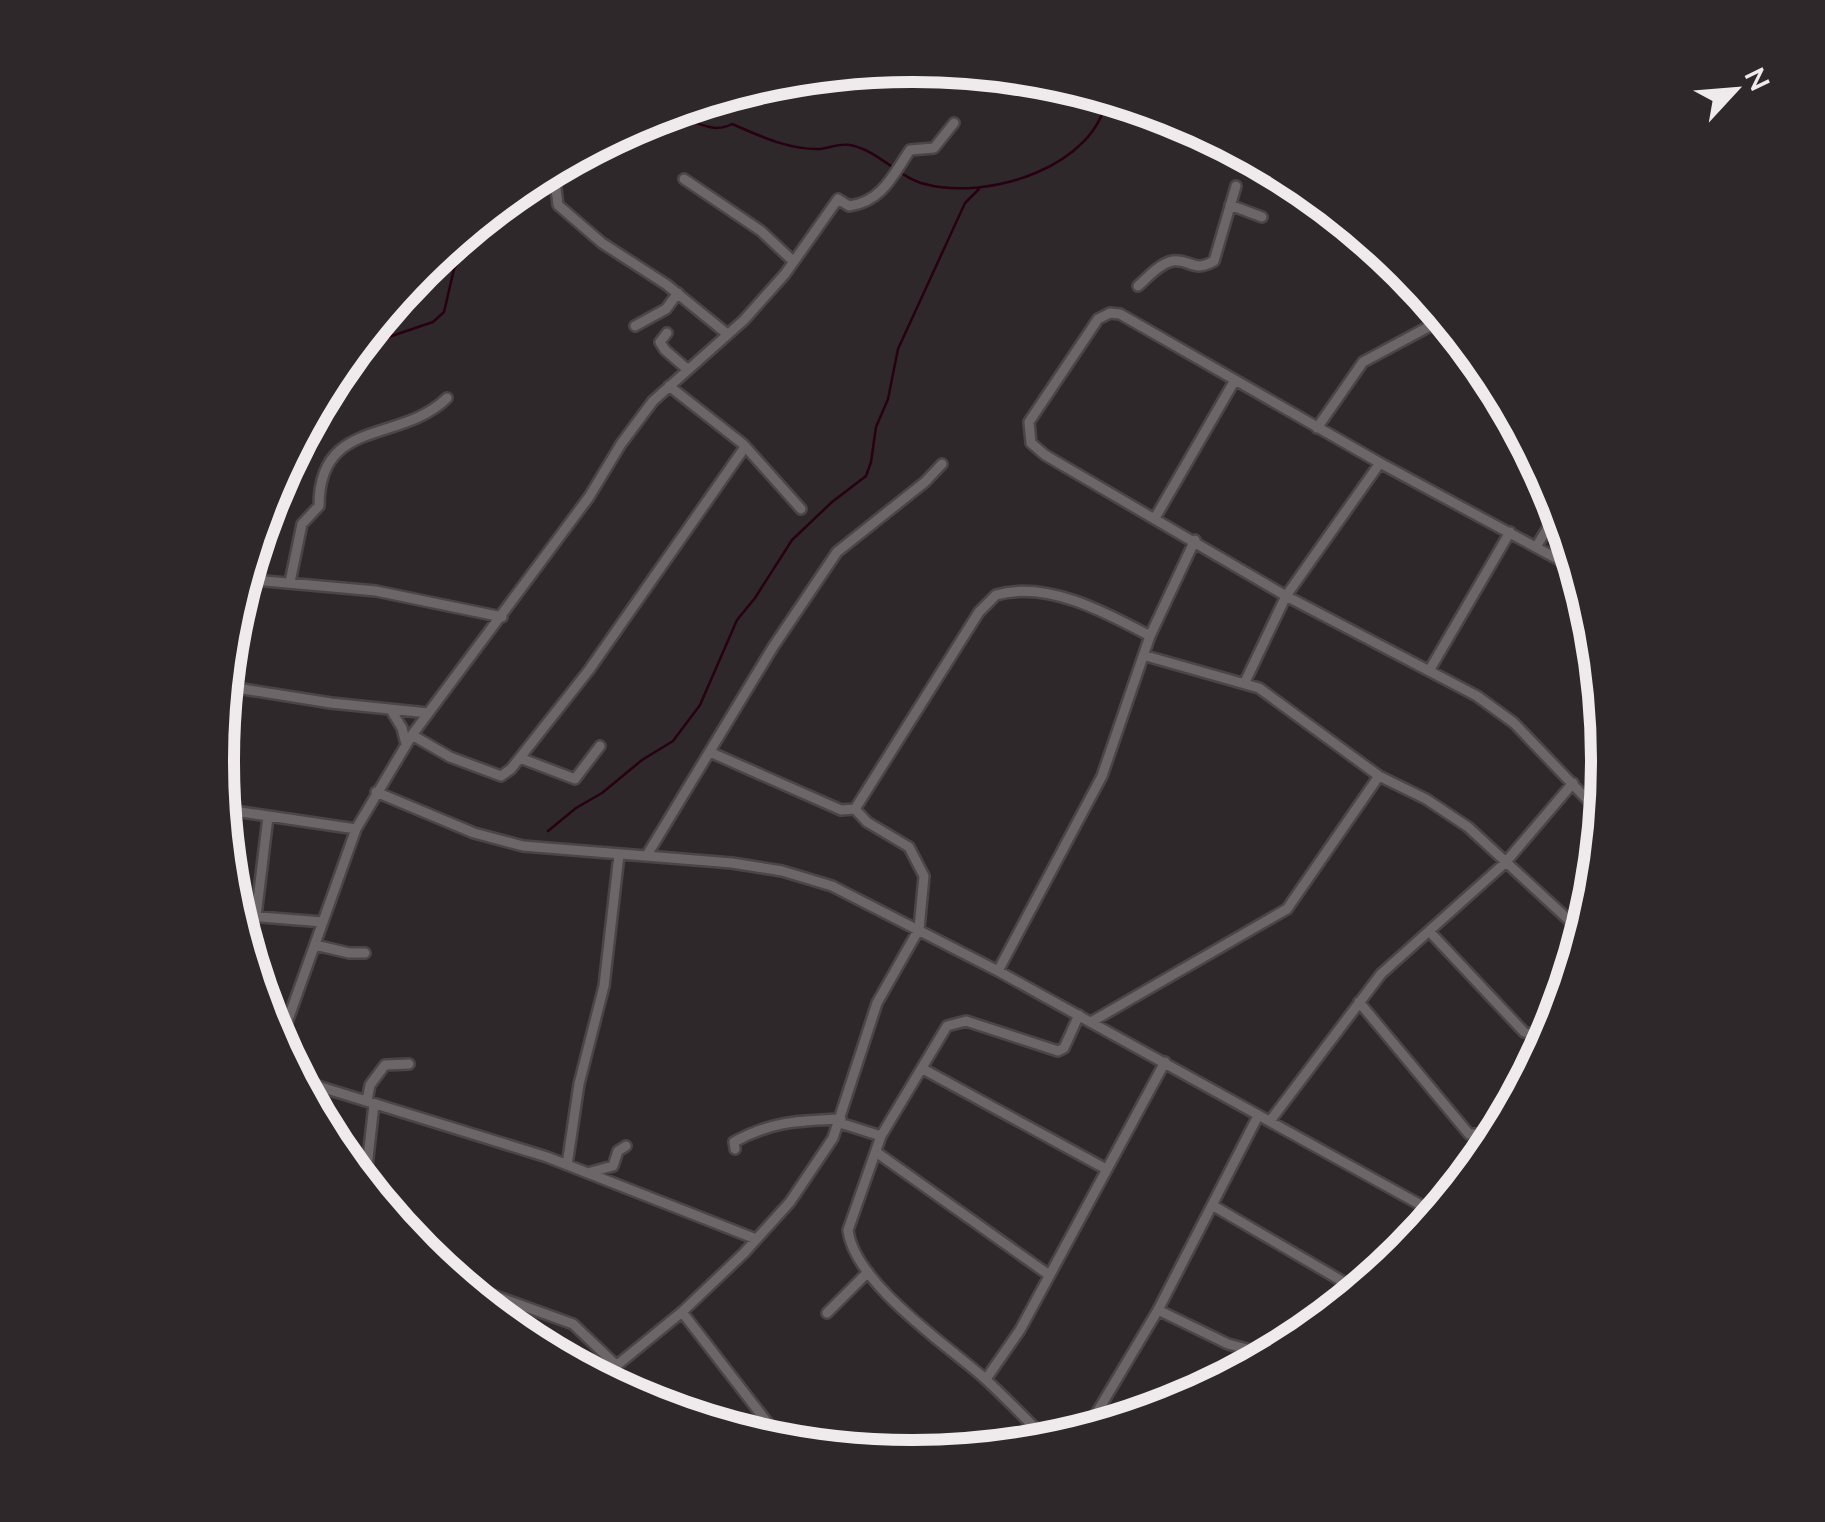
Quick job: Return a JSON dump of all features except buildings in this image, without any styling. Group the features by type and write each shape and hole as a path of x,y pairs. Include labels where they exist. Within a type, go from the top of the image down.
{"street":[{"path":"287,1023 356,829 376,792 428,713 589,496 621,444 653,401 744,320 785,274 838,199 849,206 868,200 892,181 910,150 934,148 954,123"},
{"path":"684,180 762,232 793,261"},
{"path":"555,184 558,204 602,243 678,293 726,333"},
{"path":"1138,286 1176,260 1198,268 1214,262 1236,186"},
{"path":"1230,204 1262,217"},
{"path":"636,326 666,309 678,293"},
{"path":"1560,560 1380,464 1130,318 1110,312 1098,320 1079,344 1029,422 1031,442 1045,455 1286,596 1477,696 1514,723 1590,802"},
{"path":"1317,428 1362,362 1432,325"},
{"path":"667,333 660,342 687,370"},
{"path":"1155,518 1235,380"},
{"path":"669,386 746,447 801,508"},
{"path":"290,582 302,524 319,506 319,479 338,448 432,412 447,398"},
{"path":"391,710 409,740 498,775 511,769 589,670 746,447"},
{"path":"648,855 773,647 838,552 942,464"},
{"path":"1244,682 1286,596 1380,464"},
{"path":"1536,547 1549,526"},
{"path":"1429,670 1510,532"},
{"path":"998,971 1102,776 1150,636 1194,540"},
{"path":"259,580 376,591 502,617"},
{"path":"712,753 841,810 854,808 979,612 996,595 1043,593 1102,610 1150,636"},
{"path":"1146,656 1258,688 1379,776 1468,827 1571,922"},
{"path":"238,688 428,713"},
{"path":"520,758 575,779 600,746"},
{"path":"1092,1022 1288,909 1379,776"},
{"path":"1270,1121 1381,974 1506,863 1572,783"},
{"path":"376,792 438,820 507,842 782,871 832,886 998,971 1424,1207"},
{"path":"611,1369 682,1312 756,1239 790,1202 834,1138 877,1003 920,930 924,876 909,847 867,822 854,808"},
{"path":"236,812 356,829"},
{"path":"256,916 268,817"},
{"path":"567,1165 579,1084 604,986 619,855"},
{"path":"252,916 323,922"},
{"path":"1430,931 1524,1032 1533,1034"},
{"path":"315,945 365,953"},
{"path":"1360,1002 1469,1134 1479,1134"},
{"path":"1035,1428 986,1379 908,1314 868,1272 852,1248 848,1230 882,1136 947,1026 956,1021 974,1023 1058,1052 1064,1048 1079,1015"},
{"path":"986,1379 1020,1330 1165,1062"},
{"path":"367,1164 370,1085 385,1066 409,1064"},
{"path":"923,1069 1106,1169"},
{"path":"318,1086 567,1165 756,1239"},
{"path":"1097,1413 1158,1310 1258,1116"},
{"path":"736,1150 734,1142 762,1126 792,1121 840,1121 882,1136"},
{"path":"588,1173 613,1166 618,1151 626,1146"},
{"path":"876,1152 1049,1276"},
{"path":"1212,1206 1345,1283"},
{"path":"827,1313 868,1272"},
{"path":"495,1295 573,1324 616,1365"},
{"path":"1158,1310 1228,1344 1250,1350"},
{"path":"682,1312 768,1423"}],"waterway":[{"path":"689,121 713,128 732,124 797,147 850,145 870,152 915,181 950,188 1007,182 1036,173 1083,142 1102,110"},
{"path":"548,831 673,741 700,705 737,620 792,540 866,476 898,349 965,203 979,189"},
{"path":"381,340 433,322 444,312 454,269 466,251"}]}
